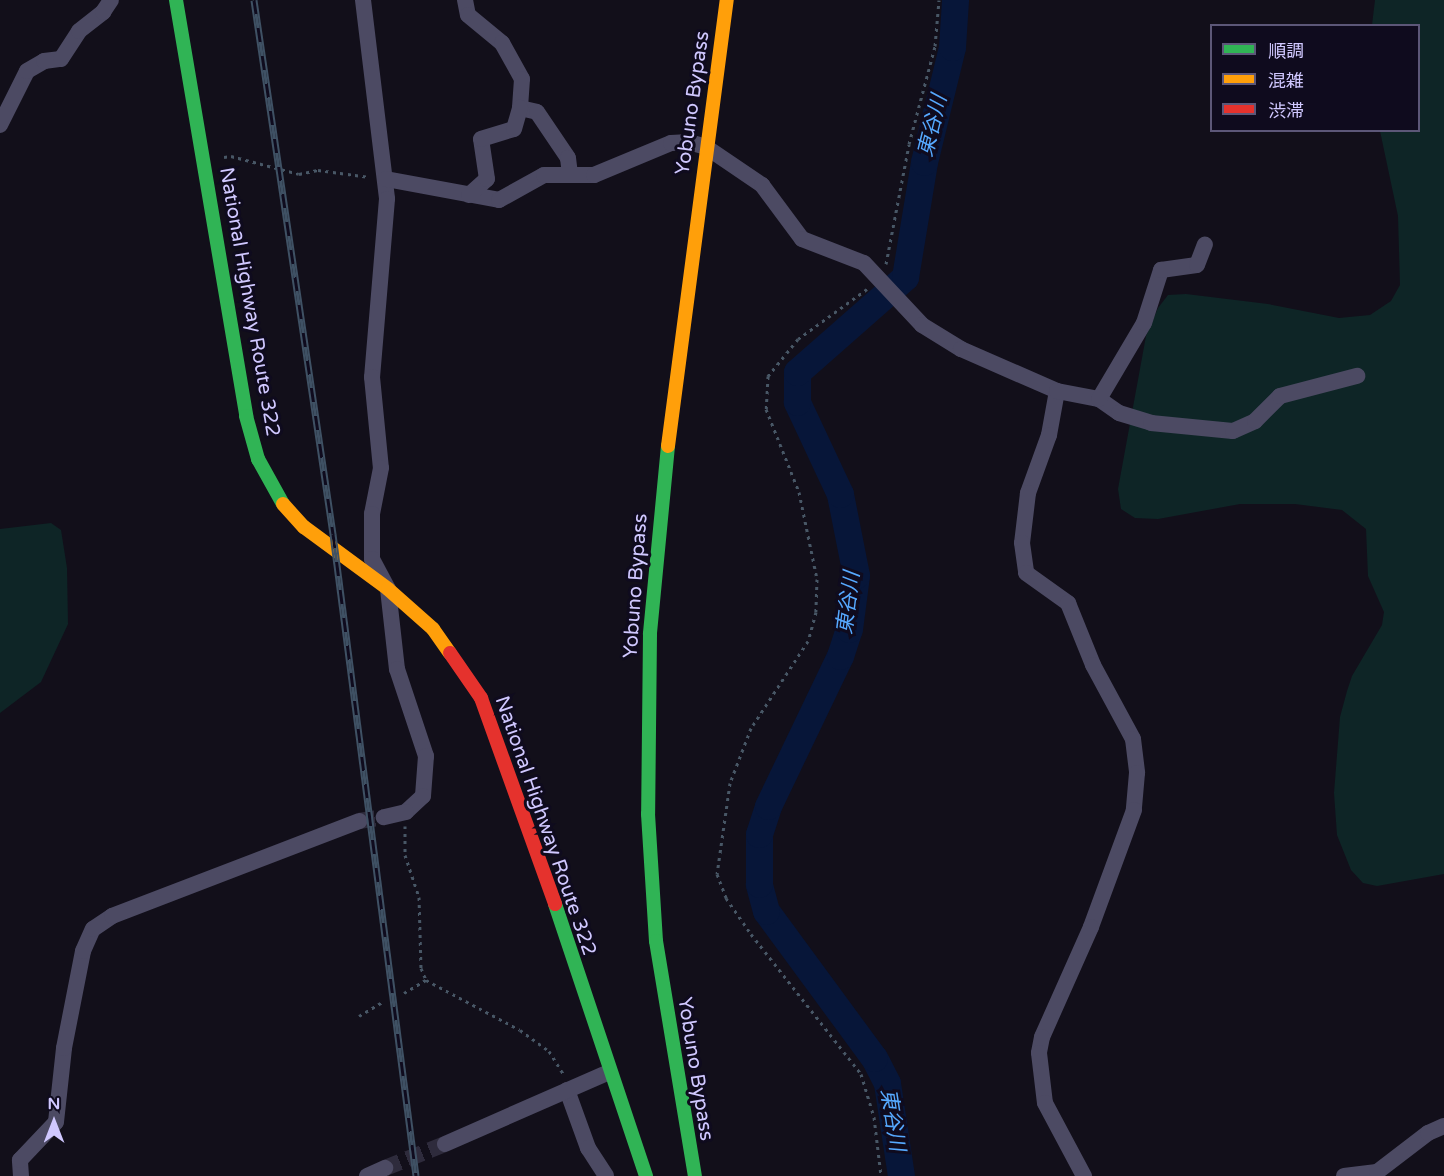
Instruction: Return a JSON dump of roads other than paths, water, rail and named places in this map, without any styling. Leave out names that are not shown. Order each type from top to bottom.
[{"type":"highway","name":"National Highway Route 322","points":[[176,0],[246,416],[258,459],[276,497],[304,527],[388,589],[433,629],[481,698],[547,878],[609,1072],[646,1176]]},
{"type":"highway","name":"Yobuno Bypass","points":[[695,1176],[656,941],[648,731],[650,634],[662,498],[726,0]]},
{"type":"street","points":[[0,125],[27,70],[44,61],[61,59],[79,31],[103,12],[111,0]]},
{"type":"street","points":[[363,0],[386,179],[381,290],[372,377],[381,468],[372,514],[372,559],[388,589],[397,669],[426,756],[423,796],[406,812],[384,818]]},
{"type":"street","points":[[465,0],[468,15],[502,43],[522,79],[514,129],[481,139],[488,179],[469,195]]},
{"type":"street","points":[[519,108],[537,112],[568,158],[570,175]]},
{"type":"street","points":[[386,179],[499,200],[544,176],[594,175],[671,143],[689,142],[706,147],[762,185],[802,239],[864,263],[878,274],[922,326],[961,349],[1057,391],[1099,399],[1119,413],[1150,423],[1233,431],[1255,421],[1280,396],[1357,376]]},
{"type":"street","points":[[1099,399],[1143,323],[1161,270],[1197,265],[1205,244]]},
{"type":"street","points":[[1057,391],[1050,435],[1028,493],[1022,543],[1026,573],[1068,603],[1093,664],[1133,739],[1137,773],[1134,810],[1091,927],[1042,1037],[1039,1053],[1045,1103],[1084,1176]]},
{"type":"street","points":[[21,1176],[20,1160],[56,1122],[64,1048],[83,951],[93,929],[112,916],[359,821]]},
{"type":"street","points":[[445,1144],[609,1072]]},
{"type":"street","points":[[567,1090],[588,1148],[606,1176]]},
{"type":"street","points":[[1344,1176],[1377,1172],[1428,1133],[1444,1126]]},
{"type":"street","points":[[367,1176],[385,1168]]},
{"type":"waterway","name":"東谷川","points":[[901,1176],[887,1083],[874,1058],[766,911],[759,884],[759,834],[768,806],[840,656],[849,629],[856,575],[840,494],[797,402],[797,372],[905,277],[924,162],[952,47],[955,0]]},
{"type":"tunnel","points":[[359,821],[384,817]]},
{"type":"tunnel","points":[[385,1168],[445,1144]]},
{"type":"railway","points":[[254,0],[333,534],[416,1176]]}]
